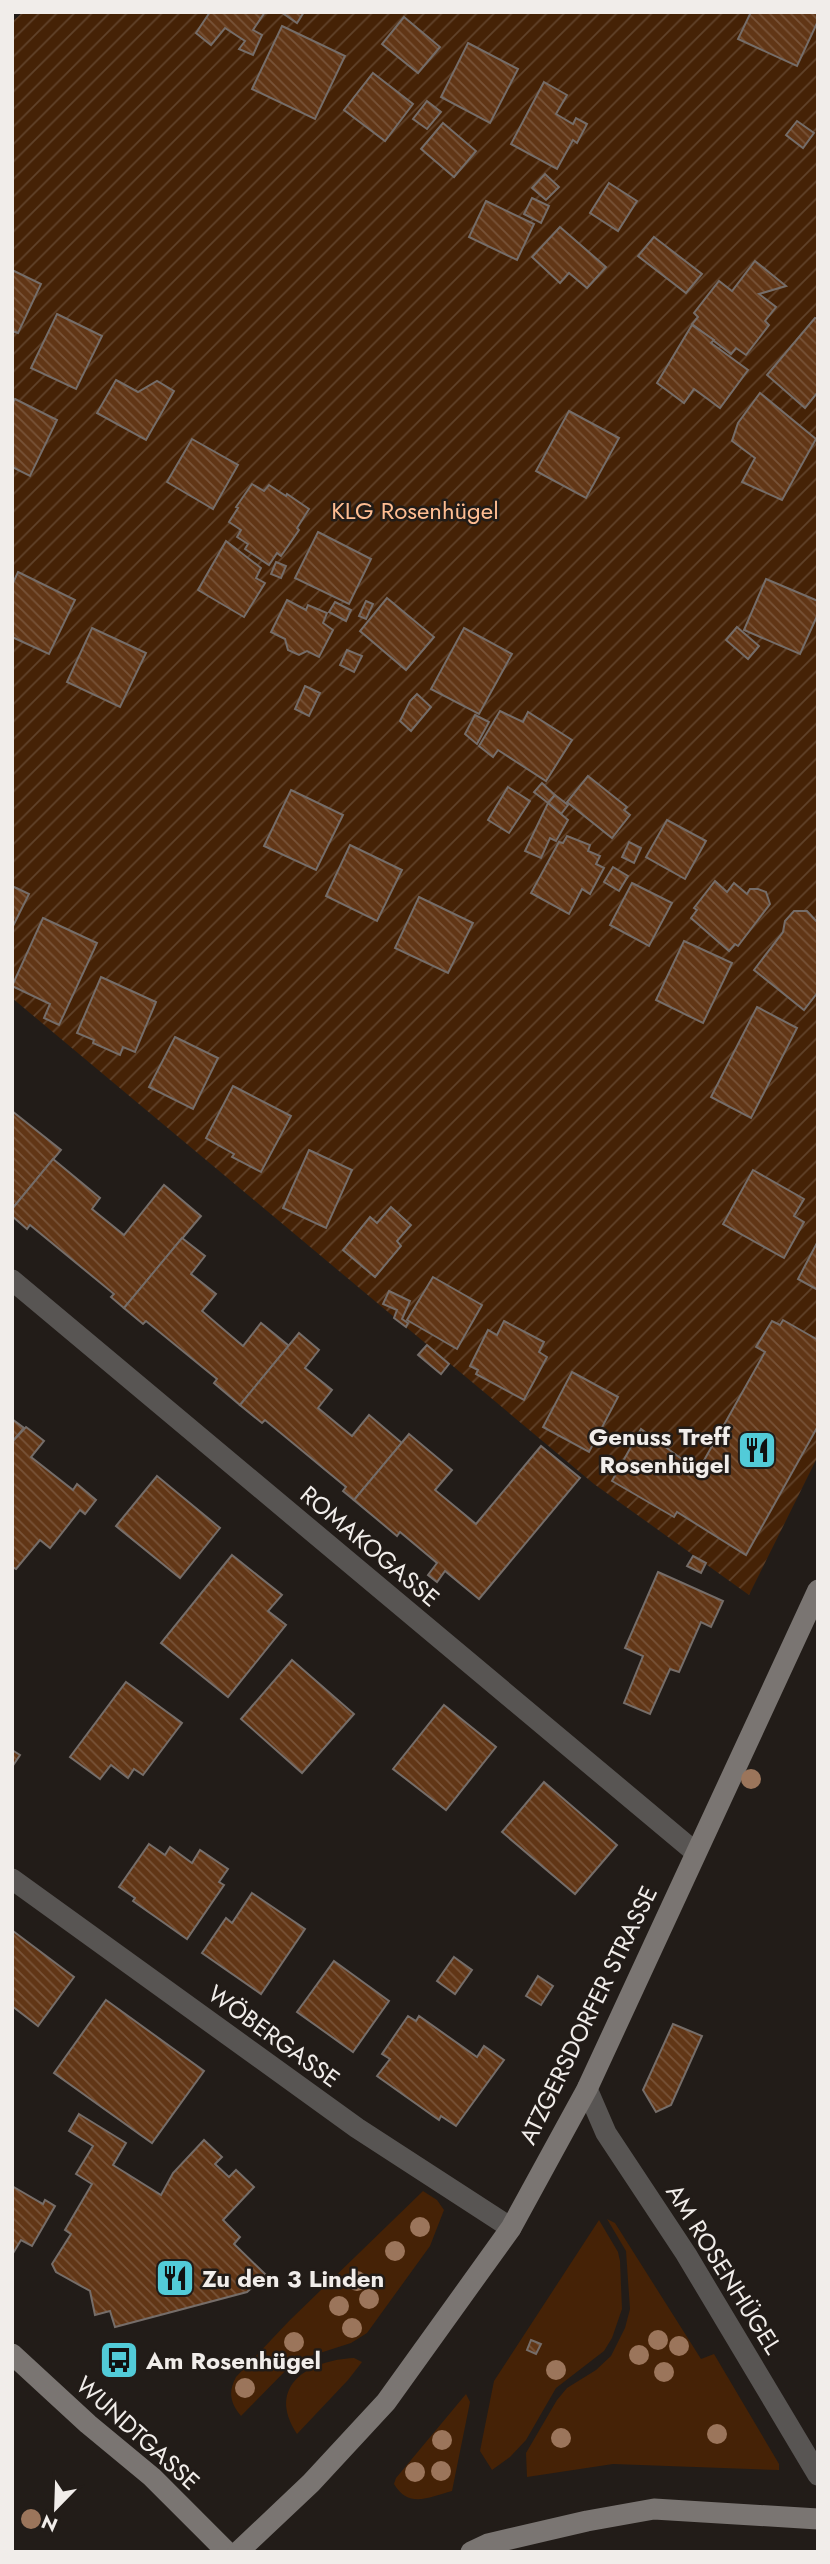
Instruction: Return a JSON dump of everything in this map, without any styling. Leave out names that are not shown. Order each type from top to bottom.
[{"type":"main road","name":"ATZGERSDORFER STRASSE","points":[[238,2552],[311,2483],[386,2402],[511,2228],[587,2089],[818,1590]]},
{"type":"main road","name":"WUNDTGASSE","points":[[12,2354],[88,2424],[152,2477],[227,2552]]},
{"type":"main road","points":[[471,2552],[501,2541],[654,2508],[818,2519]]},
{"type":"street","name":"ROMAKOGASSE","points":[[12,1280],[695,1852]]},
{"type":"street","name":"WÖBERGASSE","points":[[12,1879],[357,2128],[511,2228]]},
{"type":"street","name":"AM ROSENHÜGEL","points":[[587,2089],[606,2133],[706,2287],[818,2475]]},
{"type":"green space","name":"KLG Rosenhügel","points":[[23,12],[818,12],[818,1456],[749,1595],[594,1484],[12,998],[12,22]]},
{"type":"green space","points":[[423,2191],[437,2200],[444,2210],[430,2246],[367,2333],[351,2343],[295,2361],[241,2416],[231,2397],[236,2377],[289,2321]]},
{"type":"green space","points":[[607,2219],[615,2223],[701,2359],[714,2354],[779,2464],[779,2470],[613,2464],[527,2477],[526,2453],[557,2400],[567,2388],[596,2370],[611,2356],[625,2328],[630,2309],[626,2251]]},
{"type":"green space","points":[[599,2220],[618,2252],[620,2261],[622,2309],[612,2338],[604,2351],[556,2388],[526,2440],[510,2457],[492,2470],[480,2451],[494,2381]]},
{"type":"green space","points":[[354,2358],[362,2362],[297,2434],[288,2417],[286,2402],[289,2389],[308,2370],[337,2360]]},
{"type":"green space","points":[[466,2394],[470,2402],[452,2491],[420,2499],[406,2496],[394,2484],[396,2478]]},
{"type":"building","points":[[210,12],[265,12],[253,30],[262,35],[253,55],[239,49],[245,41],[225,28],[211,45],[196,33]]},
{"type":"building","points":[[281,12],[304,12],[297,23]]},
{"type":"building","points":[[751,12],[818,12],[818,21],[797,66],[738,39]]},
{"type":"building","points":[[404,17],[440,47],[418,73],[382,44]]},
{"type":"building","points":[[282,26],[345,56],[315,119],[252,89]]},
{"type":"building","points":[[468,43],[518,69],[490,123],[441,97]]},
{"type":"building","points":[[373,73],[413,104],[385,141],[344,110]]},
{"type":"building","points":[[544,82],[567,95],[556,114],[573,124],[576,118],[587,124],[577,143],[573,140],[557,169],[511,144]]},
{"type":"building","points":[[427,101],[441,112],[427,129],[413,119]]},
{"type":"building","points":[[797,121],[814,133],[803,148],[786,135]]},
{"type":"building","points":[[443,123],[476,151],[454,177],[421,149]]},
{"type":"building","points":[[545,174],[559,187],[546,200],[532,188]]},
{"type":"building","points":[[609,183],[637,201],[618,231],[590,213]]},
{"type":"building","points":[[532,198],[549,206],[541,223],[524,214]]},
{"type":"building","points":[[486,201],[534,224],[517,260],[469,237]]},
{"type":"building","points":[[560,227],[606,267],[587,288],[569,273],[560,283],[532,257]]},
{"type":"building","points":[[654,237],[702,274],[686,293],[638,256]]},
{"type":"building","points":[[755,261],[786,286],[759,294],[776,307],[765,321],[769,325],[746,355],[736,348],[731,354],[692,324],[698,317],[694,313],[719,281],[732,291]]},
{"type":"building","points":[[12,270],[41,284],[18,333],[12,331]]},
{"type":"building","points":[[57,314],[102,336],[76,389],[31,368]]},
{"type":"building","points":[[815,318],[818,319],[818,392],[805,408],[767,375]]},
{"type":"building","points":[[692,325],[714,340],[711,343],[748,370],[720,408],[694,389],[684,403],[657,383]]},
{"type":"building","points":[[116,380],[138,392],[157,381],[174,391],[146,440],[97,413]]},
{"type":"building","points":[[760,393],[816,439],[782,500],[742,482],[755,458],[732,441],[738,423]]},
{"type":"building","points":[[15,399],[57,420],[30,476],[12,467],[12,404]]},
{"type":"building","points":[[569,411],[619,438],[586,498],[536,471]]},
{"type":"building","points":[[192,439],[238,465],[213,509],[167,482]]},
{"type":"building","points":[[252,484],[264,491],[269,485],[309,509],[297,528],[299,530],[281,556],[277,553],[269,565],[245,549],[248,544],[237,537],[241,530],[229,522]]},
{"type":"building","points":[[318,532],[371,559],[349,604],[295,578]]},
{"type":"building","points":[[226,541],[261,568],[256,578],[265,583],[244,617],[198,590]]},
{"type":"building","points":[[276,562],[286,566],[281,578],[271,574]]},
{"type":"building","points":[[18,572],[75,600],[49,654],[12,637],[12,585]]},
{"type":"building","points":[[766,579],[818,601],[818,614],[800,654],[744,630]]},
{"type":"building","points":[[387,598],[434,637],[406,670],[360,631]]},
{"type":"building","points":[[287,600],[306,610],[308,605],[327,613],[323,623],[333,630],[319,657],[307,651],[299,655],[288,650],[285,639],[271,632]]},
{"type":"building","points":[[366,601],[373,604],[366,619],[359,616]]},
{"type":"building","points":[[335,602],[351,610],[346,621],[329,612]]},
{"type":"building","points":[[737,627],[759,646],[748,659],[726,640]]},
{"type":"building","points":[[92,628],[146,653],[120,707],[67,682]]},
{"type":"building","points":[[464,628],[512,654],[479,714],[431,689]]},
{"type":"building","points":[[347,650],[362,656],[354,672],[340,665]]},
{"type":"building","points":[[305,686],[320,693],[309,716],[295,709]]},
{"type":"building","points":[[417,694],[431,707],[411,731],[400,721],[410,701]]},
{"type":"building","points":[[500,711],[523,722],[528,712],[572,740],[546,781],[498,750],[493,757],[479,746]]},
{"type":"building","points":[[475,715],[489,722],[477,744],[465,734]]},
{"type":"building","points":[[588,776],[627,807],[624,810],[630,815],[612,838],[567,802]]},
{"type":"building","points":[[542,783],[555,795],[548,803],[534,792]]},
{"type":"building","points":[[508,787],[530,801],[509,833],[488,820]]},
{"type":"building","points":[[291,790],[343,815],[316,870],[264,846]]},
{"type":"building","points":[[555,795],[568,805],[561,814],[548,803]]},
{"type":"building","points":[[548,803],[568,820],[556,841],[550,838],[541,858],[525,851]]},
{"type":"building","points":[[667,820],[706,841],[685,879],[646,857]]},
{"type":"building","points":[[567,836],[590,845],[588,851],[600,856],[596,864],[604,868],[590,894],[582,889],[569,914],[531,893],[559,842],[563,843]]},
{"type":"building","points":[[629,842],[641,848],[634,863],[622,857]]},
{"type":"building","points":[[350,845],[402,870],[377,921],[326,896]]},
{"type":"building","points":[[613,867],[628,876],[619,891],[604,882]]},
{"type":"building","points":[[715,881],[727,892],[734,883],[747,894],[750,889],[766,892],[770,904],[738,946],[735,944],[729,951],[691,918],[697,910],[694,908]]},
{"type":"building","points":[[632,883],[672,903],[649,946],[610,925]]},
{"type":"building","points":[[12,886],[29,894],[12,928]]},
{"type":"building","points":[[419,897],[473,923],[448,973],[395,948]]},
{"type":"building","points":[[794,911],[807,911],[818,923],[818,992],[804,1010],[754,970],[783,932],[785,921]]},
{"type":"building","points":[[43,918],[97,943],[59,1025],[44,1018],[50,1004],[12,986]]},
{"type":"building","points":[[684,941],[732,963],[703,1023],[656,1000]]},
{"type":"building","points":[[101,977],[156,1002],[135,1052],[123,1047],[120,1055],[77,1033]]},
{"type":"building","points":[[757,1007],[797,1028],[751,1118],[711,1097]]},
{"type":"building","points":[[175,1037],[218,1058],[193,1109],[149,1087]]},
{"type":"building","points":[[233,1086],[291,1116],[261,1172],[232,1157],[234,1154],[206,1138]]},
{"type":"building","points":[[12,1111],[61,1150],[12,1209]]},
{"type":"building","points":[[309,1150],[352,1170],[326,1228],[283,1208]]},
{"type":"building","points":[[53,1159],[100,1198],[92,1209],[124,1235],[164,1185],[201,1216],[124,1308],[111,1297],[114,1294],[30,1225],[27,1229],[12,1216],[12,1209]]},
{"type":"building","points":[[753,1170],[804,1199],[794,1216],[804,1222],[784,1258],[723,1224]]},
{"type":"building","points":[[391,1207],[411,1225],[397,1241],[401,1246],[375,1277],[343,1250],[370,1217],[377,1223]]},
{"type":"building","points":[[182,1238],[205,1256],[191,1274],[216,1294],[202,1311],[243,1346],[261,1323],[289,1346],[240,1405],[214,1383],[217,1379],[146,1321],[143,1324],[124,1308]]},
{"type":"building","points":[[818,1241],[818,1290],[798,1279]]},
{"type":"building","points":[[433,1277],[482,1305],[457,1349],[407,1320]]},
{"type":"building","points":[[389,1291],[410,1301],[402,1319],[408,1323],[406,1327],[394,1318],[397,1310],[383,1304]]},
{"type":"building","name":"Genuss Treff Rosenhügel","points":[[783,1320],[818,1340],[818,1426],[746,1555],[677,1512],[674,1517],[612,1481],[641,1429],[698,1471],[765,1352],[756,1347],[772,1321],[780,1325]]},
{"type":"building","points":[[504,1321],[544,1342],[539,1352],[547,1357],[524,1400],[476,1374],[478,1370],[470,1366],[488,1330],[497,1335]]},
{"type":"building","points":[[299,1333],[319,1350],[305,1368],[332,1390],[318,1408],[352,1436],[369,1415],[402,1443],[354,1500],[343,1491],[346,1487],[265,1420],[262,1423],[240,1405]]},
{"type":"building","points":[[427,1345],[449,1364],[441,1374],[418,1355]]},
{"type":"building","points":[[572,1372],[618,1397],[589,1452],[543,1427]]},
{"type":"building","points":[[12,1419],[24,1428],[12,1442]]},
{"type":"building","points":[[26,1427],[44,1441],[31,1457],[73,1490],[77,1484],[96,1500],[85,1514],[80,1510],[50,1548],[40,1540],[16,1569],[12,1567],[12,1442]]},
{"type":"building","points":[[409,1434],[452,1470],[435,1490],[476,1524],[541,1446],[580,1478],[479,1599],[445,1571],[437,1582],[428,1575],[437,1563],[400,1532],[397,1536],[354,1500]]},
{"type":"building","points":[[157,1476],[220,1528],[180,1578],[116,1526]]},
{"type":"building","points":[[232,1555],[282,1595],[268,1611],[286,1625],[228,1697],[161,1643]]},
{"type":"building","points":[[693,1556],[706,1563],[701,1573],[687,1566]]},
{"type":"building","points":[[658,1572],[723,1601],[711,1627],[701,1622],[679,1672],[670,1669],[650,1714],[624,1703],[643,1656],[625,1648]]},
{"type":"building","points":[[292,1660],[354,1714],[302,1773],[241,1719]]},
{"type":"building","points":[[126,1682],[182,1723],[143,1775],[134,1769],[128,1778],[111,1765],[100,1779],[70,1757]]},
{"type":"building","points":[[444,1705],[496,1747],[446,1810],[393,1769]]},
{"type":"building","points":[[12,1750],[20,1755],[12,1767]]},
{"type":"building","points":[[544,1782],[617,1845],[575,1894],[502,1832]]},
{"type":"building","points":[[149,1844],[165,1855],[170,1847],[192,1863],[200,1850],[228,1869],[219,1882],[224,1885],[187,1939],[133,1901],[135,1898],[119,1887]]},
{"type":"building","points":[[252,1893],[305,1929],[261,1994],[202,1953],[226,1918],[232,1923]]},
{"type":"building","points":[[13,1931],[74,1977],[38,2026],[12,2006]]},
{"type":"building","points":[[454,1957],[472,1970],[455,1994],[437,1981]]},
{"type":"building","points":[[334,1961],[389,2001],[353,2052],[297,2012]]},
{"type":"building","points":[[538,1976],[553,1986],[541,2005],[526,1996]]},
{"type":"building","points":[[106,2000],[204,2071],[152,2143],[54,2073]]},
{"type":"building","points":[[408,2016],[416,2021],[419,2016],[477,2057],[484,2046],[504,2060],[456,2126],[441,2116],[439,2120],[377,2076],[390,2059],[382,2054]]},
{"type":"building","points":[[673,2024],[702,2036],[671,2105],[656,2112],[643,2090]]},
{"type":"building","points":[[79,2114],[126,2143],[113,2165],[161,2195],[173,2173],[204,2140],[222,2157],[215,2164],[229,2177],[236,2170],[254,2187],[223,2220],[240,2237],[234,2244],[266,2275],[247,2292],[115,2327],[110,2311],[95,2315],[90,2291],[56,2272],[52,2264],[71,2234],[65,2230],[92,2184],[76,2174],[93,2146],[69,2131]]},
{"type":"building","points":[[12,2186],[43,2204],[45,2200],[55,2206],[32,2246],[21,2240],[12,2255]]},
{"type":"building","points":[[531,2340],[541,2344],[536,2354],[527,2350]]},
{"type":"place","name":"Genuss Treff Rosenhügel","points":[[757,1450]]},
{"type":"place","name":"Zu den 3 Linden","points":[[175,2278]]},
{"type":"place","name":"Am Rosenhügel","points":[[119,2360]]}]
